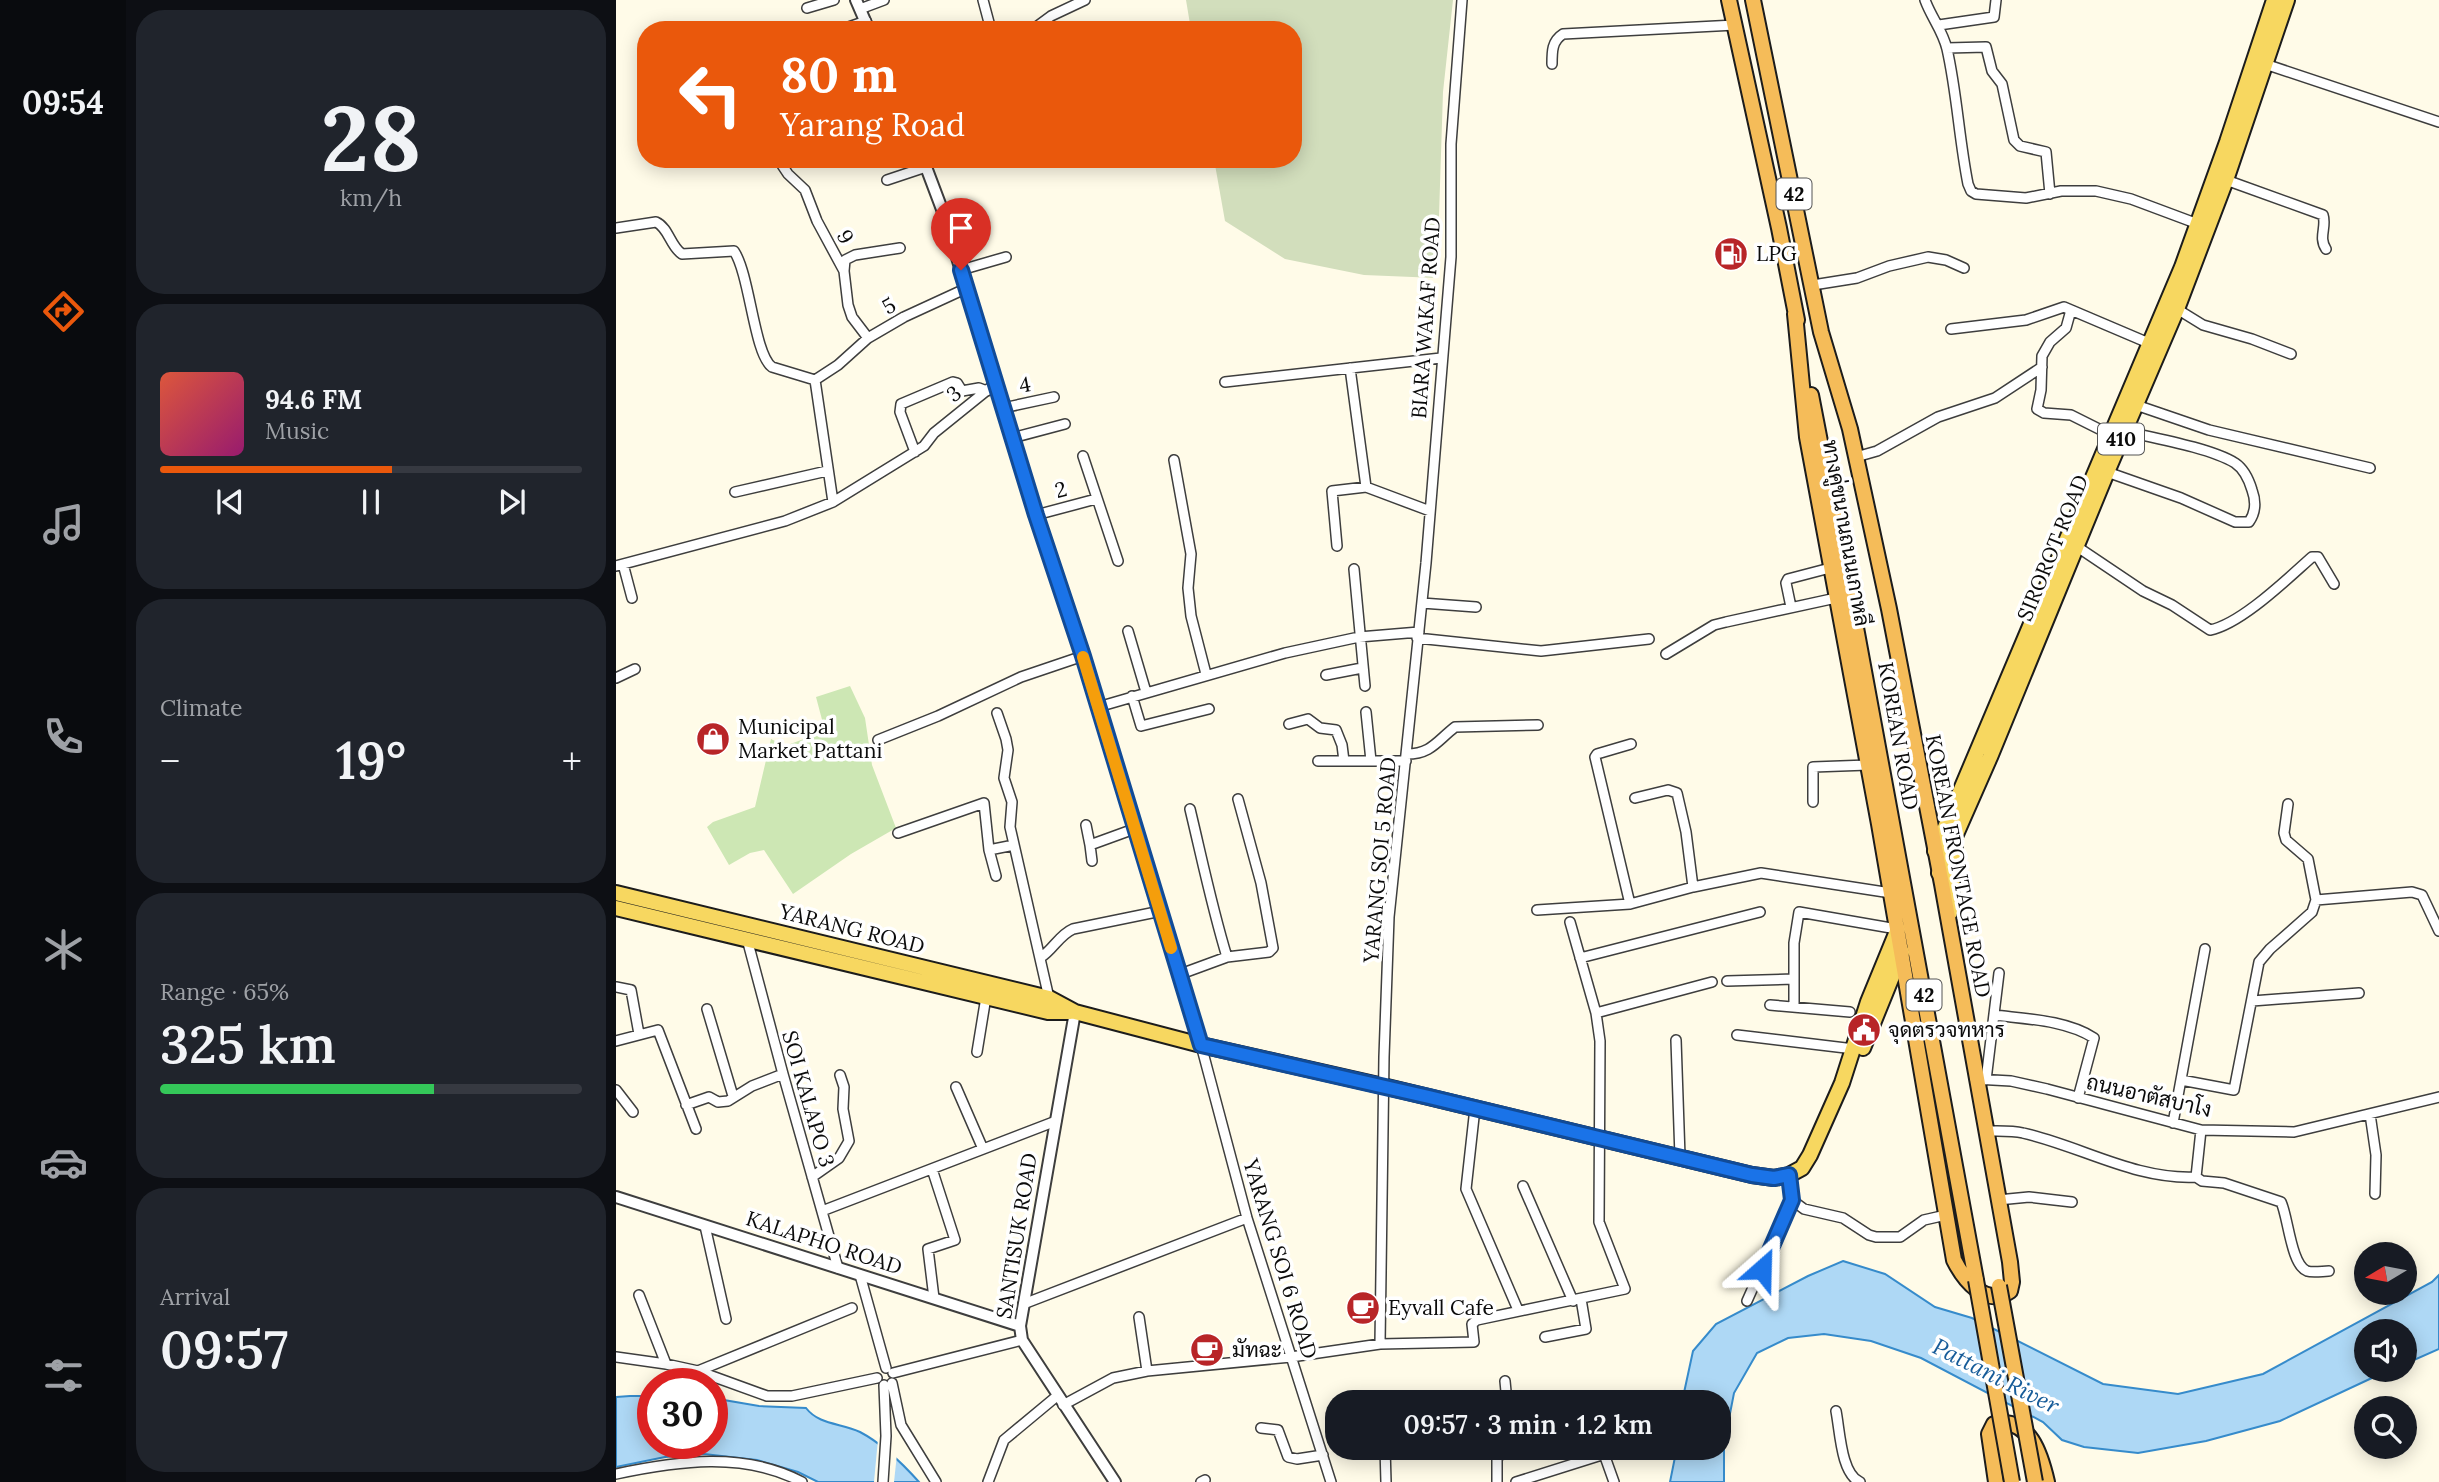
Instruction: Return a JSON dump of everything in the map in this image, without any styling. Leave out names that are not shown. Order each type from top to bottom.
[{"type":"highway","name":"KOREAN ROAD","points":[[1729,0],[1779,228],[1871,710],[2012,1482]]},
{"type":"highway","name":"42","points":[[1753,0],[1813,285]]},
{"type":"highway","points":[[1742,60],[1764,56]]},
{"type":"highway","name":"42","points":[[1779,228],[1795,201]]},
{"type":"highway","name":"KOREAN FRONTAGE ROAD","points":[[1813,285],[1821,332],[1850,429],[1889,609],[1981,1079],[1985,1131],[2012,1282],[2010,1291],[2002,1296],[1990,1296],[1973,1288],[1960,1273],[1954,1260],[1911,1005]]},
{"type":"highway","name":"ทางคู่ขนานถนนเกาหลี","points":[[1795,314],[1807,437],[1891,893],[1894,928],[1902,952],[1911,1005]]},
{"type":"highway","points":[[1911,1005],[1927,1059],[1976,1280]]},
{"type":"highway","points":[[1999,1286],[2035,1482]]},
{"type":"highway","points":[[1996,1482],[1989,1434],[1994,1424],[2002,1422],[2014,1425],[2036,1444],[2047,1482]]},
{"type":"main road","name":"SIROROT ROAD","points":[[1940,873],[2106,472],[2151,344],[2198,224],[2274,0]]},
{"type":"main road","name":"SIROROT ROAD","points":[[1935,851],[2118,433],[2136,405],[2177,309],[2226,180],[2287,0]]},
{"type":"main road","points":[[1924,796],[1933,810],[1938,812],[1956,802]]},
{"type":"main road","points":[[1949,926],[1958,831]]},
{"type":"main road","name":"YARANG ROAD","points":[[616,893],[874,963],[986,998],[1048,1012],[1075,1012]]},
{"type":"main road","name":"YARANG ROAD","points":[[616,908],[747,939],[1049,998],[1075,1012],[1201,1045],[1752,1175],[1774,1178],[1789,1175]]},
{"type":"main road","points":[[1789,1175],[1801,1168],[1810,1155],[1830,1111],[1854,1049],[1894,928]]},
{"type":"main road","points":[[1830,1111],[1849,1082],[1902,952]]},
{"type":"main road","points":[[1883,999],[1894,995],[1903,997],[1911,1005]]},
{"type":"street","points":[[807,8],[834,0]]},
{"type":"street","points":[[858,5],[884,0]]},
{"type":"street","points":[[983,0],[989,21]]},
{"type":"street","points":[[1044,21],[1085,0]]},
{"type":"street","name":"BIARA WAKAF ROAD","points":[[1418,635],[1451,257],[1451,144],[1462,0]]},
{"type":"street","points":[[1925,0],[1939,25],[1947,48],[1971,191],[1976,194],[2026,198],[2071,190],[2114,194],[2198,224]]},
{"type":"street","points":[[1939,25],[1994,17],[1996,0]]},
{"type":"street","points":[[1552,64],[1552,48],[1556,38],[1563,34],[1735,26]]},
{"type":"street","points":[[1947,48],[1986,47],[1993,71],[2002,84],[2014,140],[2020,146],[2046,152],[2050,194]]},
{"type":"street","points":[[2265,64],[2439,122]]},
{"type":"street","name":"9","points":[[784,168],[805,191],[844,271],[852,317],[868,338]]},
{"type":"street","points":[[887,180],[914,168]]},
{"type":"street","points":[[927,168],[1083,656],[1201,1045]]},
{"type":"street","points":[[2226,180],[2323,215],[2321,237],[2326,249]]},
{"type":"street","points":[[616,228],[656,222],[662,225],[674,248],[682,254],[734,251],[755,319],[761,353],[767,363],[772,367],[815,380],[833,502]]},
{"type":"street","points":[[844,271],[845,260],[855,255],[900,248]]},
{"type":"street","points":[[961,270],[1006,257]]},
{"type":"street","points":[[1813,285],[1857,278],[1888,266],[1928,257],[1964,268]]},
{"type":"street","name":"5","points":[[815,380],[838,365],[868,338],[904,317],[967,288]]},
{"type":"street","points":[[1951,328],[2026,320],[2059,307],[2151,344]]},
{"type":"street","points":[[2177,309],[2203,325],[2252,338],[2291,354]]},
{"type":"street","points":[[2071,310],[2066,328],[2045,349],[2037,405],[2039,411],[2071,415],[2118,433],[2193,448],[2234,462],[2247,477],[2255,501],[2254,515],[2249,522],[2235,522],[2181,498],[2106,472]]},
{"type":"street","points":[[1225,382],[1441,358]]},
{"type":"street","points":[[1856,457],[1877,451],[1938,417],[1995,398],[2042,367]]},
{"type":"street","points":[[1350,368],[1366,487]]},
{"type":"street","points":[[915,452],[900,412],[901,404],[953,382],[957,383],[962,391],[979,388],[987,391]]},
{"type":"street","name":"3","points":[[620,565],[785,521],[833,502],[924,446],[934,433],[996,383]]},
{"type":"street","name":"4","points":[[1003,408],[1054,397]]},
{"type":"street","points":[[2136,405],[2209,430],[2370,468]]},
{"type":"street","points":[[1012,438],[1065,424]]},
{"type":"street","points":[[1083,456],[1118,561]]},
{"type":"street","points":[[1174,460],[1191,554],[1188,588],[1191,616],[1206,674]]},
{"type":"street","points":[[735,492],[827,471]]},
{"type":"street","points":[[1337,546],[1332,491],[1366,487],[1430,511]]},
{"type":"street","name":"2","points":[[1036,515],[1096,499]]},
{"type":"street","points":[[2076,546],[2143,591],[2172,605],[2210,630],[2254,606],[2312,557],[2318,557],[2334,584]]},
{"type":"street","points":[[620,565],[632,598]]},
{"type":"street","points":[[1791,607],[1786,583],[1788,579],[1830,568]]},
{"type":"street","points":[[1354,569],[1365,686]]},
{"type":"street","points":[[1666,654],[1714,625],[1836,598]]},
{"type":"street","points":[[1422,603],[1476,607]]},
{"type":"street","points":[[1128,631],[1146,692]]},
{"type":"street","points":[[1097,706],[1285,653],[1359,638],[1418,635],[1541,651],[1650,639]]},
{"type":"street","name":"YARANG SOI 5 ROAD","points":[[1380,1344],[1383,1086],[1389,918],[1418,635]]},
{"type":"street","points":[[878,740],[938,716],[1021,677],[1083,656]]},
{"type":"street","points":[[1326,675],[1362,667]]},
{"type":"street","points":[[616,678],[635,669]]},
{"type":"street","points":[[1132,696],[1141,726],[1209,709]]},
{"type":"street","points":[[1366,712],[1371,761]]},
{"type":"street","points":[[996,713],[1006,739],[1004,778],[1012,802],[1010,827],[1049,998]]},
{"type":"street","points":[[1289,724],[1308,719],[1320,729],[1336,730],[1344,761]]},
{"type":"street","points":[[1318,761],[1371,761],[1420,754],[1455,727],[1538,725]]},
{"type":"street","points":[[1630,904],[1595,757],[1597,754],[1631,744]]},
{"type":"street","points":[[1813,802],[1813,767],[1868,765]]},
{"type":"street","points":[[1635,798],[1668,790],[1677,793],[1686,832],[1693,887]]},
{"type":"street","points":[[1178,975],[1227,957],[1269,952],[1273,948],[1261,883],[1238,799]]},
{"type":"street","points":[[898,833],[984,803],[989,850],[996,876]]},
{"type":"street","points":[[2181,1080],[2234,1090],[2261,958],[2312,912],[2316,900],[2308,859],[2286,840],[2288,804]]},
{"type":"street","points":[[1189,809],[1213,912],[1227,957]]},
{"type":"street","points":[[1086,825],[1092,861]]},
{"type":"street","points":[[1090,845],[1135,829]]},
{"type":"street","points":[[989,850],[1014,845]]},
{"type":"street","points":[[1537,910],[1630,904],[1761,873],[1891,893]]},
{"type":"street","points":[[2316,900],[2412,892],[2422,895],[2439,932]]},
{"type":"street","points":[[1040,958],[1073,929],[1161,911]]},
{"type":"street","points":[[1580,958],[1760,912]]},
{"type":"street","points":[[1794,1007],[1794,943],[1799,912],[1894,928]]},
{"type":"street","points":[[988,1482],[1004,1440],[1060,1400],[1113,1378],[1147,1371],[1291,1357],[1380,1344],[1474,1342],[1474,1321],[1625,1289],[1599,1222],[1601,1041],[1596,1013],[1570,922]]},
{"type":"street","name":"SOI KALAPO 3","points":[[747,939],[838,1268]]},
{"type":"street","points":[[2173,1123],[2205,949]]},
{"type":"street","points":[[1981,1079],[1994,1015],[1999,972]]},
{"type":"street","points":[[1727,981],[1794,979]]},
{"type":"street","points":[[1596,1013],[1712,982]]},
{"type":"street","points":[[616,987],[631,990],[639,1034]]},
{"type":"street","points":[[2252,1001],[2360,993]]},
{"type":"street","points":[[977,1052],[986,998]]},
{"type":"street","points":[[1770,1006],[1850,1012]]},
{"type":"street","points":[[706,1009],[733,1096]]},
{"type":"street","name":"SANTISUK ROAD","points":[[1075,1012],[1020,1326],[1022,1340],[1115,1482]]},
{"type":"street","points":[[1994,1015],[2052,1023],[2094,1038],[2078,1098]]},
{"type":"street","points":[[616,1041],[658,1030],[696,1129]]},
{"type":"street","points":[[1737,1035],[1854,1049]]},
{"type":"street","points":[[1676,1040],[1680,1157]]},
{"type":"street","name":"YARANG SOI 6 ROAD","points":[[1201,1045],[1247,1218],[1332,1482]]},
{"type":"street","points":[[686,1105],[709,1097],[722,1103],[783,1074]]},
{"type":"street","points":[[812,1177],[839,1158],[849,1141],[843,1109],[844,1087],[840,1074]]},
{"type":"street","name":"ถนนอาตัสบาโง","points":[[1981,1079],[2011,1081],[2201,1130],[2294,1132],[2439,1097]]},
{"type":"street","points":[[956,1087],[983,1149]]},
{"type":"street","points":[[616,1090],[633,1112]]},
{"type":"street","points":[[1475,1108],[1466,1189],[1518,1310]]},
{"type":"street","points":[[2370,1114],[2376,1155],[2375,1194]]},
{"type":"street","points":[[822,1211],[1056,1121]]},
{"type":"street","points":[[2196,1177],[2201,1130]]},
{"type":"street","points":[[1985,1131],[2020,1132],[2112,1163],[2166,1177],[2196,1177],[2202,1181],[2224,1183],[2281,1202],[2302,1269],[2308,1272],[2329,1270]]},
{"type":"street","points":[[932,1169],[955,1240],[928,1249],[934,1298]]},
{"type":"street","points":[[1747,1301],[1792,1200],[1789,1175]]},
{"type":"street","points":[[1523,1186],[1577,1300],[1586,1329],[1545,1337]]},
{"type":"street","name":"KALAPHO ROAD","points":[[616,1197],[1020,1326]]},
{"type":"street","points":[[1998,1200],[2029,1197],[2072,1202]]},
{"type":"street","points":[[1792,1200],[1804,1209],[1843,1218],[1869,1235],[1877,1237],[1900,1237],[1924,1220],[1946,1215]]},
{"type":"street","points":[[1026,1303],[1247,1218]]},
{"type":"street","points":[[705,1226],[726,1319]]},
{"type":"street","points":[[860,1275],[901,1425],[936,1482]]},
{"type":"street","points":[[639,1295],[667,1364]]},
{"type":"street","points":[[705,1368],[852,1308]]},
{"type":"street","points":[[1139,1317],[1147,1371]]},
{"type":"street","points":[[728,1382],[767,1396],[792,1396],[886,1377],[1022,1340]]},
{"type":"street","points":[[616,1357],[685,1368]]},
{"type":"street","points":[[883,1482],[886,1377]]},
{"type":"street","points":[[1505,1381],[1506,1390]]},
{"type":"street","points":[[1836,1411],[1846,1467],[1854,1479],[1860,1482]]},
{"type":"street","points":[[886,1425],[901,1425]]},
{"type":"street","points":[[1261,1428],[1278,1430],[1286,1454],[1291,1459],[1322,1455]]},
{"type":"street","points":[[616,1474],[677,1462],[713,1460],[756,1467],[802,1482]]},
{"type":"street","points":[[1385,1460],[1386,1482]]},
{"type":"street","points":[[1497,1460],[1497,1482]]},
{"type":"street","points":[[1516,1482],[1585,1460]]},
{"type":"street","points":[[1606,1460],[1614,1482]]},
{"type":"green space","points":[[1186,0],[1453,0],[1443,92],[1437,278],[1364,275],[1285,259],[1225,221],[1216,168],[1302,168],[1302,21],[1190,21]]},
{"type":"green space","points":[[850,686],[865,718],[872,765],[896,828],[851,854],[793,894],[764,850],[750,853],[729,865],[707,827],[713,822],[755,807],[771,739],[785,746],[825,731],[816,697]]},
{"type":"water","name":"Pattani River","points":[[1843,1261],[1885,1274],[1935,1307],[1972,1318],[2103,1384],[2178,1394],[2263,1374],[2354,1324],[2354,1382],[2363,1382],[2280,1421],[2206,1441],[2138,1453],[2084,1447],[2062,1440],[2043,1422],[1921,1358],[1871,1341],[1824,1334],[1788,1338],[1757,1353],[1734,1393],[1731,1408],[1731,1390],[1685,1390],[1693,1351],[1716,1324],[1808,1276]]},
{"type":"water","points":[[2439,1275],[2439,1349],[2417,1359],[2417,1319],[2364,1319],[2388,1306],[2417,1306],[2417,1290]]},
{"type":"water","points":[[637,1396],[637,1459],[655,1459],[616,1467],[616,1397]]},
{"type":"water","points":[[728,1401],[759,1406],[806,1408],[817,1418],[853,1429],[877,1442],[919,1482],[818,1482],[798,1472],[757,1460],[728,1457]]},
{"type":"water","points":[[1674,1460],[1724,1460],[1724,1482],[1670,1482]]},
{"type":"pier","points":[[878,1439],[897,1454],[894,1482],[874,1482]]},
{"type":"slow traffic","points":[[1083,657],[1171,948]]},
{"type":"place","name":"LPG","points":[[1731,254]]},
{"type":"place","name":"Municipal Market Pattani","points":[[713,739]]},
{"type":"place","name":"จุดตรวจทหาร","points":[[1864,1030]]},
{"type":"place","name":"Eyvall Cafe","points":[[1363,1308]]},
{"type":"place","name":"มัทฉะ","points":[[1207,1350]]},
{"type":"route","points":[[961,270],[1036,515],[1083,656],[1201,1045],[1752,1175],[1774,1178],[1789,1175],[1792,1200],[1762,1269]]}]
